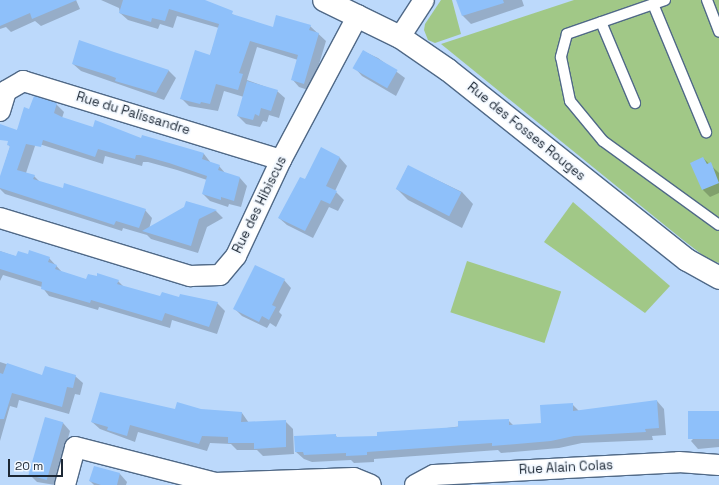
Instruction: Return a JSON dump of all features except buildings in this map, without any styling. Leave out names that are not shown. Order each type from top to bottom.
[{"type":"street","name":"Rue des Fosses Rouges","points":[[324,0],[358,15],[400,37],[454,75],[687,260],[719,278]]},
{"type":"street","points":[[400,37],[424,0]]},
{"type":"street","name":"Rue des Hibiscus","points":[[0,218],[190,276],[211,277],[220,274],[236,256],[281,160],[358,15]]},
{"type":"street","name":"Rue du Palissandre","points":[[0,111],[6,91],[23,81],[281,160]]},
{"type":"street","points":[[66,485],[76,447],[215,483],[354,478],[371,485]]},
{"type":"street","name":"Rue Alain Colas","points":[[415,485],[434,475],[566,477],[679,462],[719,465]]},
{"type":"lane","points":[[665,0],[567,34],[561,57],[570,101],[603,141],[719,225]]},
{"type":"lane","points":[[707,0],[719,32]]},
{"type":"lane","points":[[652,4],[706,132]]},
{"type":"lane","points":[[601,22],[635,103]]},
{"type":"green space","points":[[441,0],[452,0],[461,34],[435,43],[428,40],[424,30],[425,24]]},
{"type":"green space","points":[[574,0],[719,0],[719,263],[709,260],[683,240],[441,44]]},
{"type":"green space","points":[[573,202],[670,286],[645,313],[544,242]]},
{"type":"green space","points":[[467,261],[561,292],[544,343],[450,312]]}]
